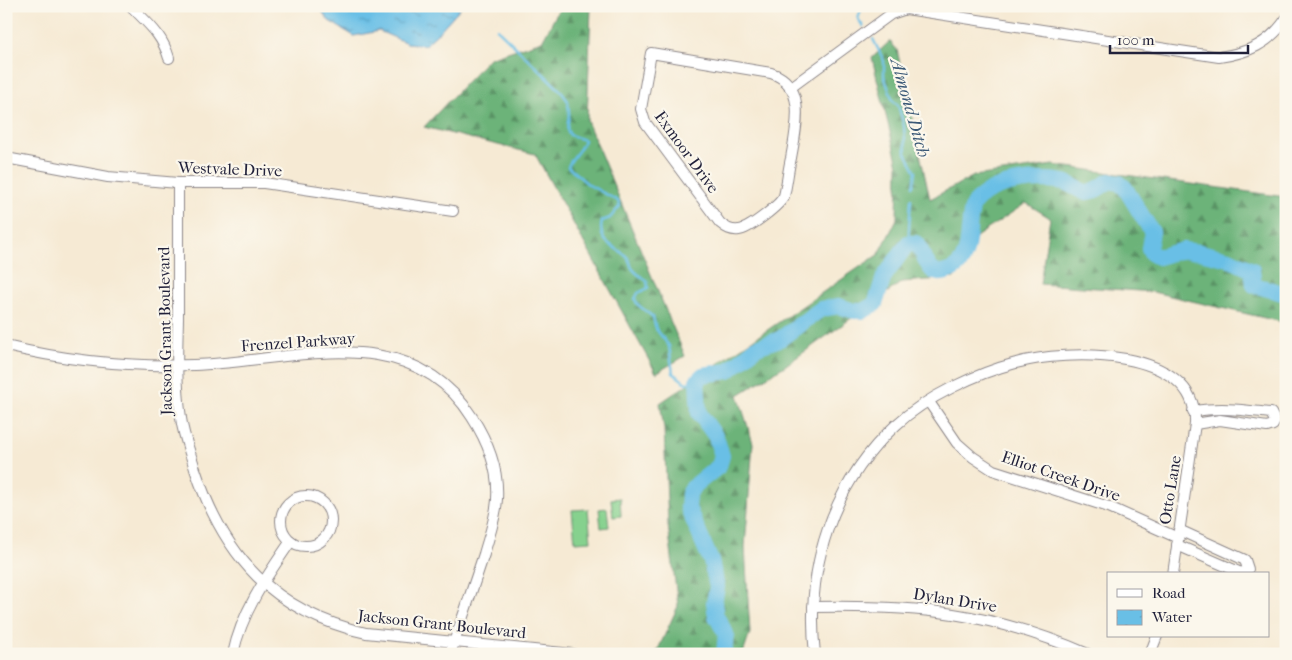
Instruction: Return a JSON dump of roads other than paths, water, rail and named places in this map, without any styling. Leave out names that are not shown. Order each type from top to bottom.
[{"type":"street","points":[[131,6],[157,32],[164,43],[169,58]]},
{"type":"street","points":[[790,88],[891,14],[906,9],[1219,57],[1253,49],[1272,36],[1286,19]]},
{"type":"street","name":"Exmoor Drive","points":[[651,53],[771,73],[782,78],[790,88],[796,101],[798,113],[784,198],[780,204],[745,228],[736,230],[727,228],[718,220],[643,119],[641,109],[651,53]]},
{"type":"street","name":"Westvale Drive","points":[[6,158],[78,172],[178,183],[264,183],[453,211]]},
{"type":"street","name":"Jackson Grant Boulevard","points":[[178,183],[177,365],[181,418],[209,509],[231,546],[262,582],[290,603],[325,621],[366,632],[573,654]]},
{"type":"street","name":"Frenzel Parkway","points":[[6,346],[76,359],[177,365],[368,352],[416,367],[434,376],[455,394],[476,423],[488,447],[497,484],[494,519],[450,654]]},
{"type":"street","name":"Otto Lane","points":[[815,654],[812,607],[815,579],[821,548],[845,488],[877,444],[897,423],[965,380],[1017,362],[1060,356],[1093,356],[1138,362],[1157,367],[1178,381],[1185,390],[1193,411],[1195,424],[1174,572]]},
{"type":"street","name":"Elliot Creek Drive","points":[[929,402],[957,443],[973,457],[993,470],[1109,507],[1178,537],[1245,560],[1248,569],[1246,572]]},
{"type":"street","points":[[1193,411],[1220,407],[1244,409],[1271,413],[1275,421],[1273,425],[1267,427],[1220,420],[1195,424]]},
{"type":"street","points":[[313,496],[321,500],[331,514],[330,529],[327,536],[314,545],[306,546],[291,541],[282,527],[284,510],[296,498],[313,496]]},
{"type":"street","name":"Elliot Creek Drive","points":[[1178,537],[1240,572]]},
{"type":"street","points":[[233,654],[241,624],[262,582],[291,541]]},
{"type":"street","name":"Dylan Drive","points":[[812,607],[895,606],[956,613],[1028,630],[1088,654]]},
{"type":"street","points":[[1150,654],[1156,638]]},
{"type":"water","points":[[318,6],[462,6],[425,45],[407,43],[379,31],[354,36],[329,21]]},
{"type":"waterway","name":"Almond Ditch","points":[[862,6],[858,19],[863,26]]},
{"type":"waterway","points":[[497,29],[560,90],[568,101],[567,130],[570,135],[584,140],[568,167],[589,185],[618,201],[620,206],[610,218],[602,221],[602,235],[608,243],[629,259],[633,270],[647,281],[648,288],[638,293],[635,299],[637,304],[653,317],[656,329],[669,346],[673,373],[686,383],[697,381]]},
{"type":"waterway","name":"Almond Ditch","points":[[873,39],[884,61],[884,76],[893,101],[898,105],[904,126],[906,153],[916,172],[913,186]]},
{"type":"waterway","points":[[724,654],[726,634],[716,616],[714,603],[717,587],[711,561],[688,508],[689,494],[693,487],[719,466],[722,456],[716,437],[699,413],[697,381],[703,375],[728,371],[757,347],[780,339],[821,309],[839,306],[854,311],[863,311],[875,304],[884,277],[908,243],[916,243],[932,270],[944,273],[962,261],[968,243],[973,205],[991,191],[1015,183],[1041,180],[1064,182],[1088,192],[1098,189],[1109,181],[1119,183],[1125,188],[1152,232],[1149,248],[1151,253],[1158,257],[1183,250],[1229,259],[1252,270],[1254,285],[1286,294]]},
{"type":"waterway","name":"Almond Ditch","points":[[908,243],[911,199]]}]
